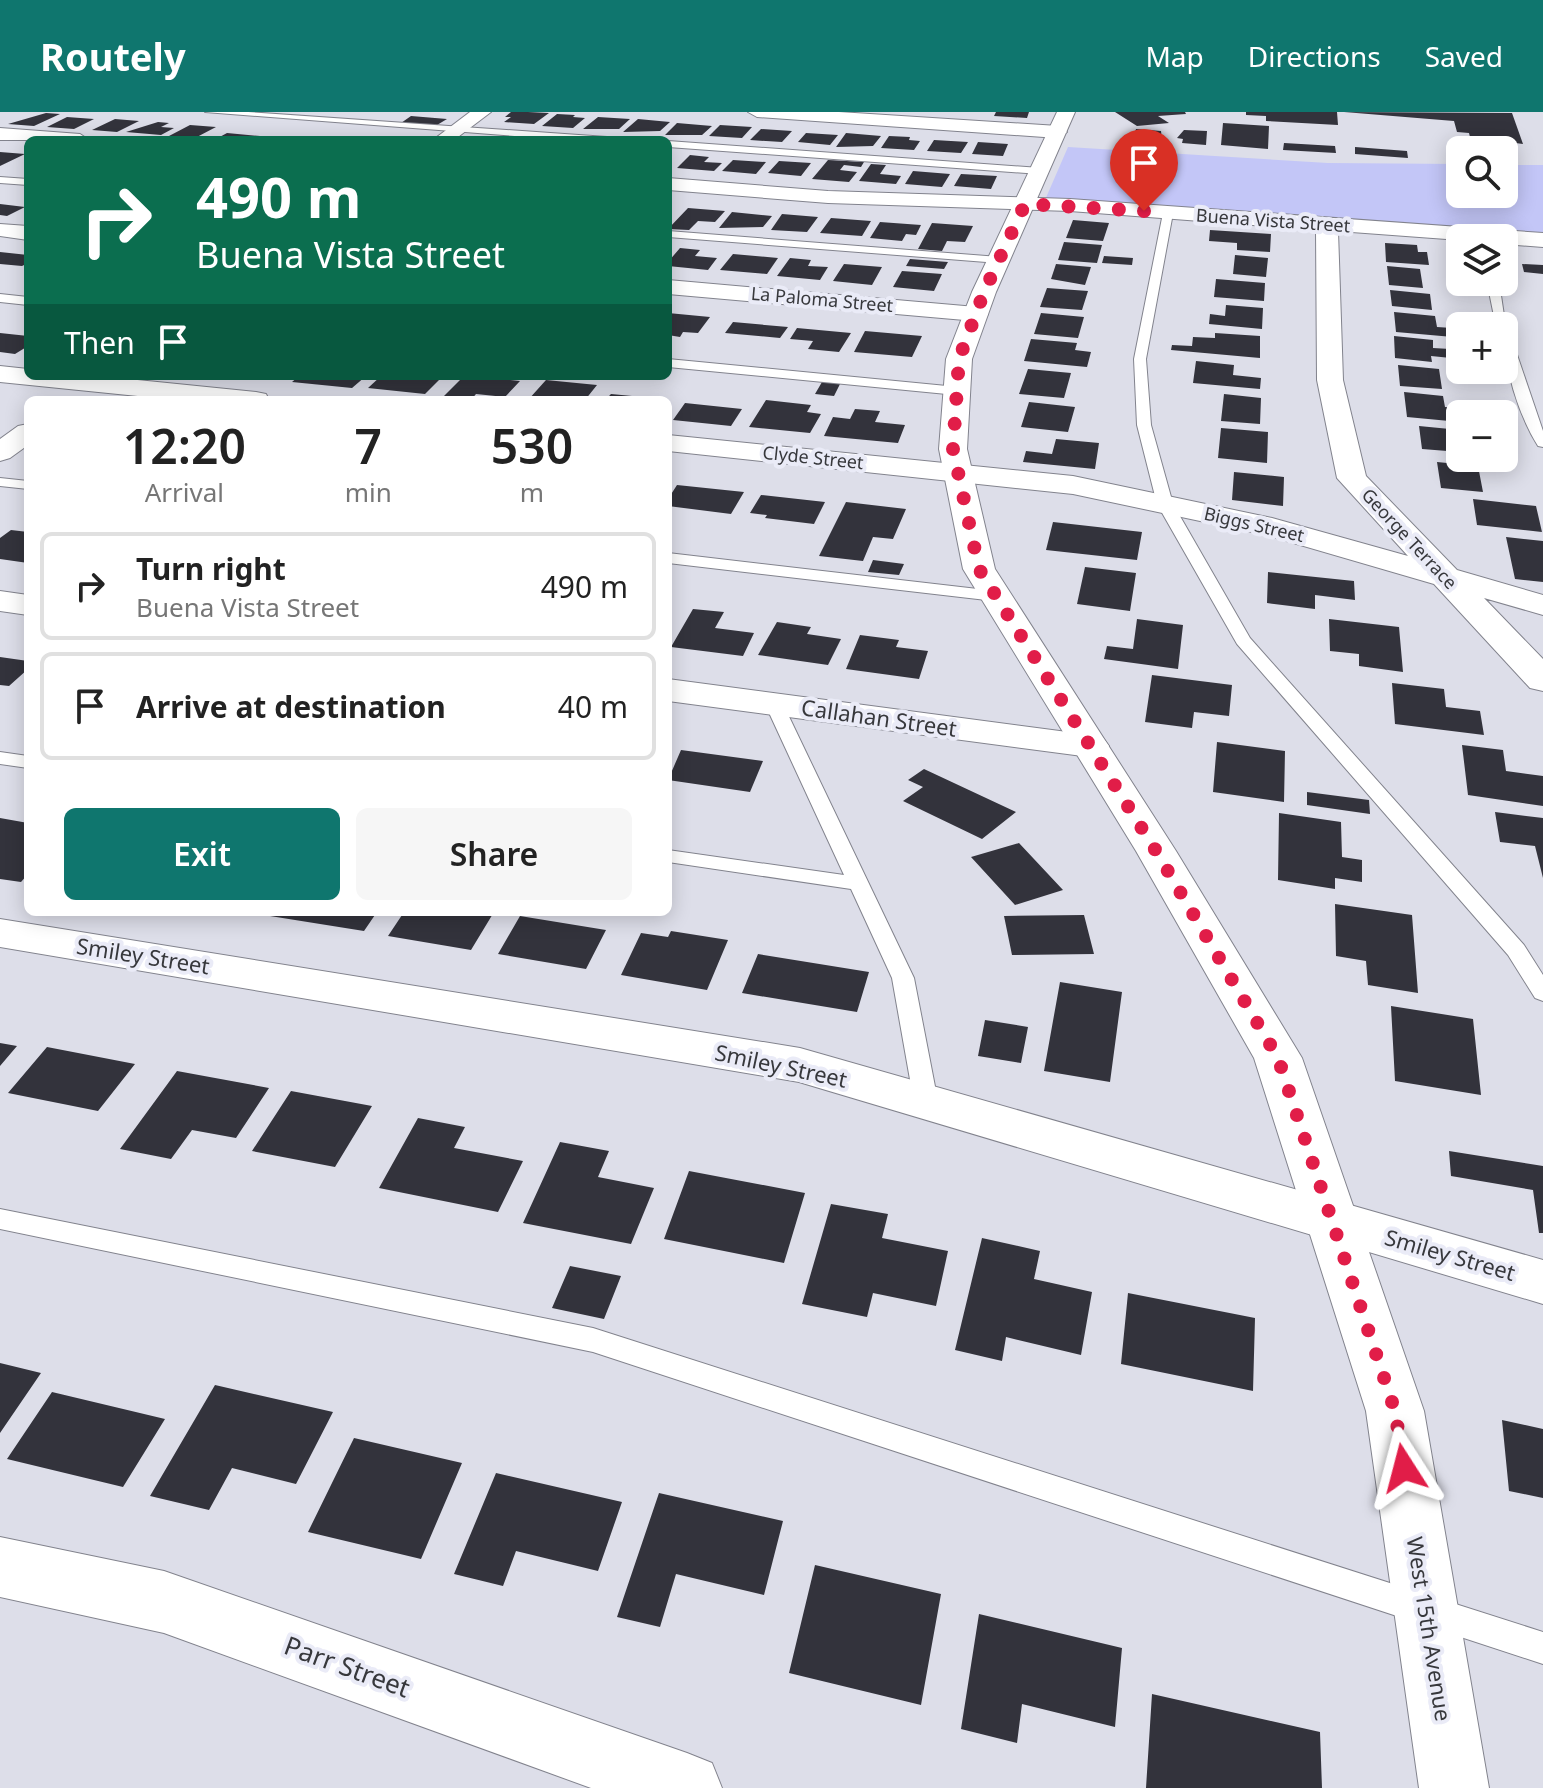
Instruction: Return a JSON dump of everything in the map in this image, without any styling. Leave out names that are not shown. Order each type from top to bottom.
[{"type":"street","points":[[450,135],[482,112]]},
{"type":"street","points":[[757,112],[1062,122]]},
{"type":"street","name":"West 15th Avenue","points":[[1062,122],[999,260],[959,359],[953,449],[979,569],[1156,851],[1278,1058],[1395,1411],[1454,1788]]},
{"type":"street","points":[[0,134],[27,136]]},
{"type":"street","name":"Buena Vista Street","points":[[672,184],[828,197],[1033,188],[1168,213],[1446,234]]},
{"type":"street","name":"George Terrace","points":[[1327,225],[1330,380],[1352,478],[1543,680]]},
{"type":"street","points":[[0,230],[24,233]]},
{"type":"street","name":"Buena Vista Street","points":[[1518,239],[1543,240]]},
{"type":"street","name":"La Paloma Street","points":[[672,287],[976,314]]},
{"type":"street","points":[[0,374],[24,375]]},
{"type":"street","points":[[80,396],[102,380],[225,396]]},
{"type":"street","points":[[0,452],[24,435]]},
{"type":"street","name":"Clyde Street","points":[[672,443],[959,473]]},
{"type":"street","name":"Biggs Street","points":[[959,473],[1073,485],[1272,527],[1543,605]]},
{"type":"street","points":[[0,601],[24,604]]},
{"type":"street","name":"Callahan Street","points":[[672,691],[1090,746]]},
{"type":"street","name":"Smiley Street","points":[[0,933],[800,1065],[1543,1282]]},
{"type":"street","name":"Parr Street","points":[[0,1567],[164,1602],[687,1788]]},
{"type":"lane","points":[[209,112],[481,136]]},
{"type":"lane","points":[[672,144],[1033,188]]},
{"type":"lane","points":[[0,180],[24,182]]},
{"type":"lane","points":[[1168,213],[1140,359],[1144,425],[1165,504],[1243,640],[1516,950],[1543,993]]},
{"type":"lane","points":[[672,234],[999,260]]},
{"type":"lane","points":[[0,298],[24,301]]},
{"type":"lane","points":[[672,363],[957,391]]},
{"type":"lane","points":[[1518,377],[1534,427],[1543,443]]},
{"type":"lane","points":[[0,482],[24,485]]},
{"type":"lane","points":[[672,558],[995,596]]},
{"type":"lane","points":[[774,704],[903,978],[926,1102]]},
{"type":"lane","points":[[0,758],[24,761]]},
{"type":"lane","points":[[672,857],[859,884]]},
{"type":"lane","points":[[0,1219],[593,1340],[1543,1648]]},
{"type":"shaded area","points":[[1068,147],[1328,163],[1446,164],[1446,208],[1518,208],[1518,165],[1543,165],[1543,237],[1518,235],[1518,224],[1446,224],[1446,230],[1045,200]]},
{"type":"building","points":[[511,112],[549,113],[534,124],[504,122],[511,117],[505,117]]},
{"type":"building","points":[[996,112],[1029,112],[1027,118],[994,116]]},
{"type":"building","points":[[1115,112],[1186,114],[1158,116],[1169,123],[1137,126]]},
{"type":"building","points":[[1246,112],[1337,112],[1338,125],[1266,121],[1266,116],[1246,115]]},
{"type":"building","points":[[1344,112],[1512,113],[1523,144],[1518,143],[1518,136],[1470,136],[1469,133],[1457,132],[1454,121]]},
{"type":"building","points":[[46,113],[60,114],[34,126],[8,124]]},
{"type":"building","points":[[557,114],[585,118],[573,128],[542,126]]},
{"type":"building","points":[[411,116],[447,119],[437,125],[401,123]]},
{"type":"building","points":[[67,117],[94,119],[74,129],[47,127]]},
{"type":"building","points":[[598,117],[630,119],[619,129],[583,129]]},
{"type":"building","points":[[115,119],[139,121],[117,132],[92,130]]},
{"type":"building","points":[[638,119],[670,122],[660,131],[623,132]]},
{"type":"building","points":[[158,122],[169,123],[161,127],[174,128],[161,135],[126,132]]},
{"type":"building","points":[[677,123],[712,126],[702,135],[665,135]]},
{"type":"building","points":[[1223,123],[1269,126],[1268,149],[1221,145]]},
{"type":"building","points":[[190,125],[216,127],[199,136],[169,136]]},
{"type":"building","points":[[720,125],[752,127],[742,138],[709,136]]},
{"type":"building","points":[[761,129],[792,131],[782,142],[750,140]]},
{"type":"building","points":[[1136,129],[1161,131],[1162,140],[1158,139],[1157,144],[1132,143]]},
{"type":"building","points":[[1184,130],[1207,131],[1206,145],[1182,143],[1183,139],[1177,138]]},
{"type":"building","points":[[227,133],[260,136],[222,136]]},
{"type":"building","points":[[806,133],[838,135],[830,145],[798,142]]},
{"type":"building","points":[[846,133],[881,136],[873,146],[836,147]]},
{"type":"building","points":[[889,136],[920,141],[914,150],[881,148]]},
{"type":"building","points":[[934,140],[968,142],[961,153],[927,151]]},
{"type":"building","points":[[978,142],[1008,144],[1003,156],[972,154]]},
{"type":"building","points":[[1284,143],[1335,146],[1336,153],[1283,150]]},
{"type":"building","points":[[1355,147],[1407,151],[1408,158],[1355,154]]},
{"type":"building","points":[[0,152],[24,154],[24,154],[0,166]]},
{"type":"building","points":[[690,155],[709,157],[704,162],[722,163],[714,171],[677,168]]},
{"type":"building","points":[[733,160],[766,162],[756,174],[722,171]]},
{"type":"building","points":[[828,160],[864,162],[861,167],[844,165],[840,170],[857,172],[849,182],[812,179]]},
{"type":"building","points":[[779,161],[811,163],[801,176],[768,173]]},
{"type":"building","points":[[871,164],[886,165],[880,174],[901,176],[896,184],[859,181]]},
{"type":"building","points":[[913,171],[950,174],[942,187],[905,184]]},
{"type":"building","points":[[961,174],[997,176],[991,189],[954,186]]},
{"type":"building","points":[[0,204],[24,207],[7,216],[0,215]]},
{"type":"building","points":[[688,208],[725,211],[715,222],[698,221],[689,230],[672,229],[672,225]]},
{"type":"building","points":[[732,212],[772,216],[763,227],[719,228]]},
{"type":"building","points":[[782,214],[818,217],[807,232],[771,230]]},
{"type":"building","points":[[831,218],[871,221],[862,236],[820,233]]},
{"type":"building","points":[[1073,220],[1109,223],[1103,241],[1066,238]]},
{"type":"building","points":[[880,222],[921,225],[916,235],[906,234],[902,241],[870,238]]},
{"type":"building","points":[[932,223],[973,226],[965,242],[947,241],[942,251],[918,249]]},
{"type":"building","points":[[1210,230],[1271,234],[1270,252],[1237,250],[1237,243],[1209,241]]},
{"type":"building","points":[[1064,242],[1102,245],[1097,263],[1058,260]]},
{"type":"building","points":[[1385,243],[1417,245],[1418,252],[1427,252],[1429,265],[1386,262]]},
{"type":"building","points":[[680,248],[700,250],[695,256],[717,258],[708,270],[672,266],[672,257]]},
{"type":"building","points":[[0,252],[24,255],[22,266],[0,264]]},
{"type":"building","points":[[733,254],[778,258],[767,274],[720,270]]},
{"type":"building","points":[[1235,255],[1268,258],[1266,277],[1233,274]]},
{"type":"building","points":[[1104,256],[1133,258],[1132,265],[1102,263]]},
{"type":"building","points":[[790,258],[811,260],[808,266],[828,267],[820,280],[777,276]]},
{"type":"building","points":[[910,259],[948,262],[944,269],[906,266]]},
{"type":"building","points":[[844,264],[882,267],[872,285],[833,281]]},
{"type":"building","points":[[1056,264],[1091,267],[1085,285],[1051,279]]},
{"type":"building","points":[[1522,264],[1543,265],[1543,274],[1524,272]]},
{"type":"building","points":[[1387,266],[1420,269],[1423,288],[1389,285]]},
{"type":"building","points":[[902,271],[942,274],[934,291],[893,287]]},
{"type":"building","points":[[1216,279],[1265,283],[1264,301],[1214,297]]},
{"type":"building","points":[[1047,288],[1088,291],[1082,310],[1040,307]]},
{"type":"building","points":[[1390,290],[1430,294],[1432,310],[1392,306]]},
{"type":"building","points":[[1226,305],[1263,308],[1262,329],[1209,324],[1210,314],[1225,316]]},
{"type":"building","points":[[1394,312],[1435,316],[1437,327],[1446,328],[1446,336],[1396,332]]},
{"type":"building","points":[[672,313],[710,317],[698,333],[683,332],[680,337],[672,336]]},
{"type":"building","points":[[1041,313],[1084,317],[1078,338],[1034,334]]},
{"type":"building","points":[[733,322],[788,327],[780,338],[725,333]]},
{"type":"building","points":[[797,328],[851,333],[839,352],[808,349],[813,341],[790,339]]},
{"type":"building","points":[[865,331],[922,336],[912,357],[854,352]]},
{"type":"building","points":[[0,333],[24,336],[24,348],[15,354],[0,352]]},
{"type":"building","points":[[1215,333],[1260,336],[1260,358],[1171,350],[1172,345],[1192,346],[1193,337],[1215,338]]},
{"type":"building","points":[[1394,336],[1433,340],[1433,348],[1446,349],[1446,358],[1431,356],[1432,362],[1395,358]]},
{"type":"building","points":[[1031,339],[1077,343],[1075,350],[1091,352],[1087,367],[1024,361]]},
{"type":"building","points":[[1196,361],[1234,365],[1233,375],[1261,378],[1260,389],[1193,383]]},
{"type":"building","points":[[1398,365],[1439,369],[1442,389],[1400,386]]},
{"type":"building","points":[[1028,369],[1071,373],[1064,398],[1019,394]]},
{"type":"building","points":[[294,380],[361,380],[352,388],[292,382]]},
{"type":"building","points":[[377,380],[439,380],[425,394],[368,388]]},
{"type":"building","points":[[460,380],[520,381],[506,396],[444,396]]},
{"type":"building","points":[[546,380],[597,385],[588,396],[532,396]]},
{"type":"building","points":[[822,382],[840,384],[834,396],[815,394]]},
{"type":"building","points":[[1404,392],[1443,396],[1446,421],[1407,417]]},
{"type":"building","points":[[1224,394],[1261,398],[1260,424],[1221,421]]},
{"type":"building","points":[[766,400],[811,405],[807,412],[821,414],[810,433],[749,427]]},
{"type":"building","points":[[1029,402],[1075,407],[1068,432],[1021,427]]},
{"type":"building","points":[[685,403],[742,409],[731,426],[673,420]]},
{"type":"building","points":[[855,409],[880,411],[875,422],[905,425],[898,443],[824,436],[833,417],[850,419]]},
{"type":"building","points":[[1419,426],[1446,429],[1446,451],[1422,449]]},
{"type":"building","points":[[1221,428],[1268,432],[1267,463],[1218,458]]},
{"type":"building","points":[[1056,439],[1099,443],[1095,469],[1023,462],[1026,451],[1052,454]]},
{"type":"building","points":[[1437,462],[1446,463],[1446,472],[1479,472],[1483,492],[1441,488]]},
{"type":"building","points":[[1234,472],[1284,477],[1283,506],[1232,500]]},
{"type":"building","points":[[677,485],[744,492],[731,514],[672,507],[672,493]]},
{"type":"building","points":[[761,495],[825,502],[814,524],[750,513]]},
{"type":"building","points":[[1473,499],[1536,506],[1542,532],[1477,525]]},
{"type":"building","points":[[846,502],[906,509],[893,539],[873,537],[863,561],[819,556]]},
{"type":"building","points":[[1053,522],[1142,532],[1137,560],[1046,550]]},
{"type":"building","points":[[11,530],[24,532],[24,562],[0,559],[0,538]]},
{"type":"building","points":[[1506,537],[1543,541],[1543,582],[1515,579]]},
{"type":"building","points":[[873,560],[904,564],[899,575],[868,572]]},
{"type":"building","points":[[1085,567],[1136,573],[1130,611],[1077,604]]},
{"type":"building","points":[[1268,572],[1354,581],[1355,600],[1315,595],[1315,609],[1267,603]]},
{"type":"building","points":[[693,609],[724,612],[715,628],[754,633],[743,656],[672,645]]},
{"type":"building","points":[[1137,619],[1183,625],[1178,669],[1104,659],[1107,646],[1133,649]]},
{"type":"building","points":[[1329,619],[1399,627],[1403,672],[1359,666],[1359,654],[1330,651]]},
{"type":"building","points":[[777,622],[811,627],[807,634],[841,639],[828,665],[758,655]]},
{"type":"building","points":[[860,635],[899,640],[896,647],[928,651],[919,679],[846,669]]},
{"type":"building","points":[[0,657],[24,660],[24,673],[9,686],[0,685]]},
{"type":"building","points":[[1152,675],[1232,685],[1229,716],[1194,712],[1192,728],[1145,722]]},
{"type":"building","points":[[1392,683],[1444,689],[1446,707],[1480,711],[1484,735],[1395,724]]},
{"type":"building","points":[[1217,742],[1285,751],[1284,802],[1213,792]]},
{"type":"building","points":[[1462,745],[1503,750],[1506,771],[1543,776],[1543,806],[1468,795]]},
{"type":"building","points":[[681,750],[763,761],[750,792],[672,781],[672,771]]},
{"type":"building","points":[[924,769],[1016,812],[982,839],[903,801],[923,787],[908,780]]},
{"type":"building","points":[[1307,792],[1369,800],[1370,814],[1307,805]]},
{"type":"building","points":[[1495,812],[1543,818],[1543,878],[1535,846],[1500,842]]},
{"type":"building","points":[[1279,813],[1341,822],[1342,857],[1362,860],[1362,882],[1335,878],[1335,889],[1278,880]]},
{"type":"building","points":[[0,818],[24,822],[24,879],[21,882],[0,879]]},
{"type":"building","points":[[1019,843],[1063,890],[1015,905],[971,857]]},
{"type":"building","points":[[1335,904],[1412,915],[1418,993],[1368,985],[1366,961],[1336,956]]},
{"type":"building","points":[[1084,915],[1094,954],[1012,955],[1004,916]]},
{"type":"building","points":[[270,916],[374,916],[364,931]]},
{"type":"building","points":[[401,916],[492,916],[471,950],[388,936]]},
{"type":"building","points":[[520,916],[606,930],[586,969],[498,954]]},
{"type":"building","points":[[671,931],[728,940],[707,990],[621,975],[641,933],[668,937]]},
{"type":"building","points":[[758,954],[869,972],[857,1012],[742,993]]},
{"type":"building","points":[[1060,982],[1122,992],[1110,1082],[1044,1071]]},
{"type":"building","points":[[1391,1006],[1473,1019],[1481,1095],[1395,1081]]},
{"type":"building","points":[[985,1020],[1028,1027],[1021,1063],[978,1056]]},
{"type":"building","points":[[0,1043],[17,1046],[0,1066]]},
{"type":"building","points":[[47,1047],[135,1064],[98,1111],[8,1093]]},
{"type":"building","points":[[177,1071],[269,1088],[236,1138],[192,1130],[171,1159],[120,1149]]},
{"type":"building","points":[[291,1091],[372,1106],[335,1167],[252,1151]]},
{"type":"building","points":[[418,1118],[465,1127],[454,1148],[523,1161],[498,1212],[379,1188]]},
{"type":"building","points":[[560,1142],[609,1151],[598,1177],[654,1188],[631,1244],[523,1223]]},
{"type":"building","points":[[1449,1151],[1543,1166],[1543,1233],[1539,1233],[1533,1190],[1451,1176]]},
{"type":"building","points":[[689,1171],[805,1193],[784,1263],[664,1239]]},
{"type":"building","points":[[831,1204],[888,1214],[882,1238],[948,1251],[936,1306],[873,1293],[867,1317],[802,1304]]},
{"type":"building","points":[[982,1238],[1040,1251],[1034,1279],[1092,1292],[1081,1355],[1006,1337],[1002,1361],[955,1350]]},
{"type":"building","points":[[570,1266],[621,1276],[604,1319],[552,1308]]},
{"type":"building","points":[[1128,1293],[1255,1318],[1253,1391],[1121,1364]]},
{"type":"building","points":[[0,1363],[41,1373],[0,1433]]},
{"type":"building","points":[[215,1385],[333,1412],[296,1484],[232,1468],[209,1510],[150,1496]]},
{"type":"building","points":[[52,1392],[165,1419],[123,1487],[7,1459]]},
{"type":"building","points":[[1502,1420],[1543,1429],[1543,1498],[1509,1491]]},
{"type":"building","points":[[354,1438],[462,1463],[421,1559],[308,1532]]},
{"type":"building","points":[[496,1473],[622,1502],[598,1571],[516,1551],[503,1586],[454,1574]]},
{"type":"building","points":[[659,1493],[783,1521],[764,1595],[676,1574],[660,1627],[617,1617]]},
{"type":"building","points":[[815,1565],[941,1594],[921,1705],[789,1673]]},
{"type":"building","points":[[979,1614],[1122,1648],[1115,1727],[1022,1704],[1017,1743],[961,1729]]},
{"type":"building","points":[[1152,1694],[1320,1732],[1322,1788],[1146,1788]]},
{"type":"route","points":[[1144,211],[1025,204],[984,292],[959,359],[953,449],[979,569],[1156,851],[1278,1058],[1395,1411],[1404,1468]]}]
